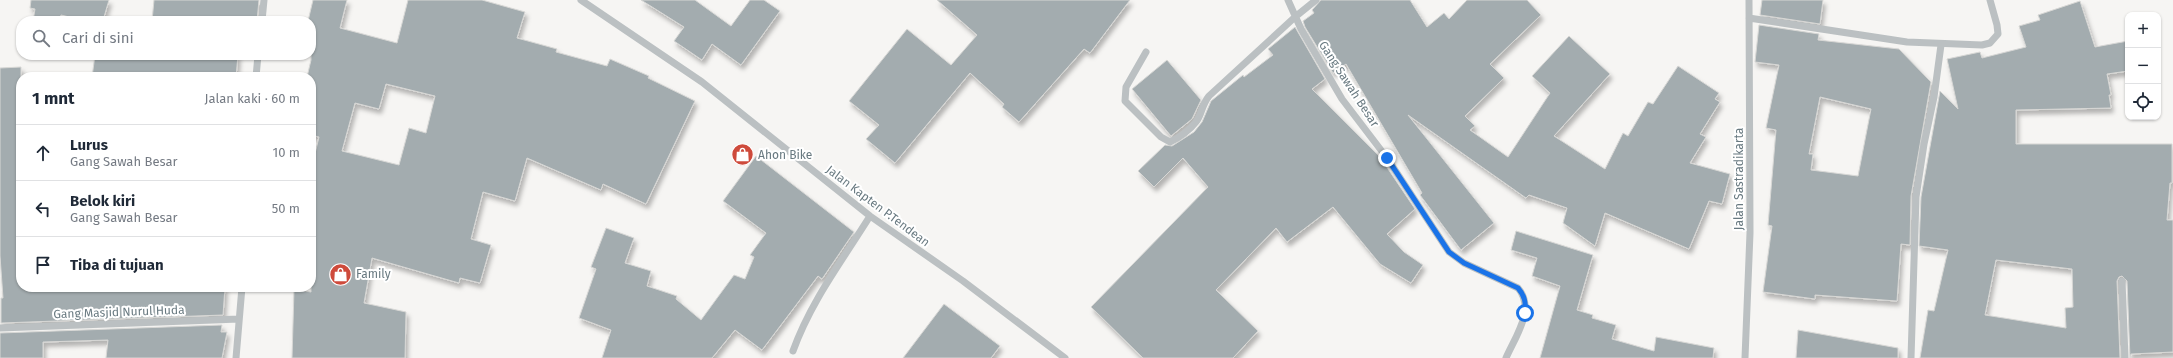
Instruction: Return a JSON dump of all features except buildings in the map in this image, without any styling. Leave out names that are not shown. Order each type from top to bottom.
[{"type":"street","points":[[262,16],[264,0]]},
{"type":"street","name":"Jalan Kapten P.Tendean","points":[[581,0],[702,82],[870,216],[963,281],[1065,358]]},
{"type":"street","points":[[1288,0],[1295,17]]},
{"type":"street","points":[[1146,52],[1126,87],[1125,101],[1161,137],[1170,142],[1177,139],[1196,122],[1202,104],[1209,96],[1295,17],[1316,0]]},
{"type":"street","name":"Jalan Sastradikarta","points":[[1745,358],[1750,233],[1749,0]]},
{"type":"street","points":[[1749,18],[1907,42],[1941,45],[1982,45],[1990,43],[1996,39],[1998,29],[1990,0]]},
{"type":"street","name":"Gang Sawah Besar","points":[[1295,17],[1342,99],[1387,158],[1449,252],[1464,263],[1518,288],[1523,294],[1526,303],[1525,313],[1506,358]]},
{"type":"street","points":[[1911,358],[1916,197],[1924,144],[1934,97],[1941,45]]},
{"type":"street","points":[[256,72],[258,60]]},
{"type":"street","points":[[793,351],[803,325],[815,301],[870,216]]},
{"type":"street","points":[[2122,281],[2124,358]]},
{"type":"street","points":[[236,358],[242,292]]},
{"type":"street","name":"Gang Masjid Nurul Huda","points":[[0,328],[239,319]]},
{"type":"place","name":"Ahon Bike","points":[[742,155]]},
{"type":"place","name":"Family","points":[[340,274]]},
{"type":"route","points":[[1387,158],[1449,252],[1464,263],[1518,288],[1523,294],[1526,303],[1525,313]]}]
